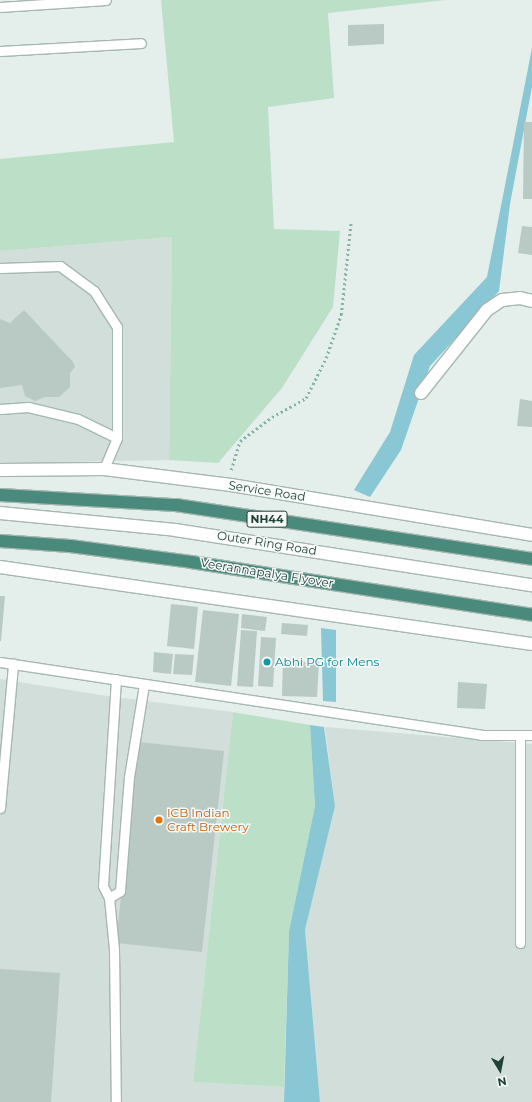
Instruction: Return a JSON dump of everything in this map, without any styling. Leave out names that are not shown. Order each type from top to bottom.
[{"type":"highway","name":"NH44","points":[[0,495],[176,505],[532,559]]},
{"type":"highway","name":"Veerannapalya Flyover","points":[[0,541],[70,546],[192,562],[532,615]]},
{"type":"street","points":[[421,393],[487,310],[502,300],[520,298],[532,301]]},
{"type":"street","name":"Service Road","points":[[0,470],[104,469],[231,485],[532,535]]},
{"type":"street","name":"Outer Ring Road","points":[[0,513],[79,520],[251,541],[532,585]]},
{"type":"street","points":[[0,567],[532,644]]},
{"type":"lane","points":[[0,7],[106,0]]},
{"type":"lane","points":[[0,51],[141,43]]},
{"type":"lane","points":[[0,268],[60,266],[94,291],[117,327],[117,438],[104,469]]},
{"type":"lane","points":[[0,409],[28,407],[78,419],[117,438]]},
{"type":"lane","points":[[0,662],[481,735],[532,735]]},
{"type":"lane","points":[[0,808],[13,664]]},
{"type":"lane","points":[[116,680],[103,886],[109,898],[114,949],[116,1102]]},
{"type":"lane","points":[[109,898],[120,891],[129,777],[144,684]]},
{"type":"lane","points":[[520,735],[520,943]]},
{"type":"path","points":[[231,485],[231,464],[240,441],[272,417],[306,398],[326,358],[341,315],[351,222]]},
{"type":"shaded area","points":[[172,237],[169,460],[0,463],[0,251]]},
{"type":"shaded area","points":[[0,679],[107,696],[233,712],[193,1082],[284,1087],[284,1102],[0,1102]]},
{"type":"shaded area","points":[[325,727],[532,744],[532,1102],[320,1102],[305,930],[335,806]]},
{"type":"green space","points":[[161,0],[445,0],[328,13],[334,98],[268,107],[274,229],[340,231],[333,307],[282,388],[218,463],[169,460],[172,237],[0,251],[0,159],[174,142]]},
{"type":"green space","points":[[233,712],[310,725],[315,806],[289,931],[284,1087],[193,1082]]},
{"type":"water","points":[[532,48],[532,87],[510,204],[499,291],[430,366],[401,450],[370,497],[354,490],[390,432],[414,355],[487,277]]},
{"type":"water","points":[[321,628],[336,630],[336,702],[323,701]]},
{"type":"water","points":[[310,725],[324,727],[335,806],[305,930],[320,1102],[284,1102],[289,931],[315,806]]},
{"type":"building","points":[[384,24],[384,44],[348,46],[348,25]]},
{"type":"building","points":[[524,122],[532,122],[532,199],[523,199]]},
{"type":"building","points":[[522,226],[532,227],[532,255],[518,253]]},
{"type":"building","points":[[24,310],[73,362],[75,367],[70,373],[70,387],[59,397],[45,397],[35,401],[25,396],[22,385],[0,388],[0,319],[10,323]]},
{"type":"building","points":[[520,399],[532,401],[532,427],[517,426]]},
{"type":"building","points":[[0,596],[5,596],[1,641],[0,641]]},
{"type":"building","points":[[171,604],[198,607],[194,649],[167,646]]},
{"type":"building","points":[[203,610],[239,614],[231,686],[195,682]]},
{"type":"building","points":[[242,614],[267,617],[265,631],[241,628]]},
{"type":"building","points":[[282,623],[308,625],[307,636],[281,634]]},
{"type":"building","points":[[241,630],[257,631],[253,687],[237,686]]},
{"type":"building","name":"Abhi PG for Mens","points":[[261,637],[276,638],[273,687],[258,686]]},
{"type":"building","points":[[154,652],[173,654],[171,674],[153,672]]},
{"type":"building","points":[[175,654],[194,655],[192,675],[173,674]]},
{"type":"building","points":[[283,661],[319,662],[317,697],[282,696]]},
{"type":"building","points":[[458,682],[487,684],[485,709],[457,708]]},
{"type":"building","points":[[138,742],[224,751],[202,952],[116,943]]},
{"type":"building","points":[[0,969],[60,973],[51,1102],[0,1102]]},
{"type":"place","name":"Abhi PG for Mens","points":[[267,662]]},
{"type":"place","name":"ICB Indian Craft Brewery","points":[[159,820]]}]
